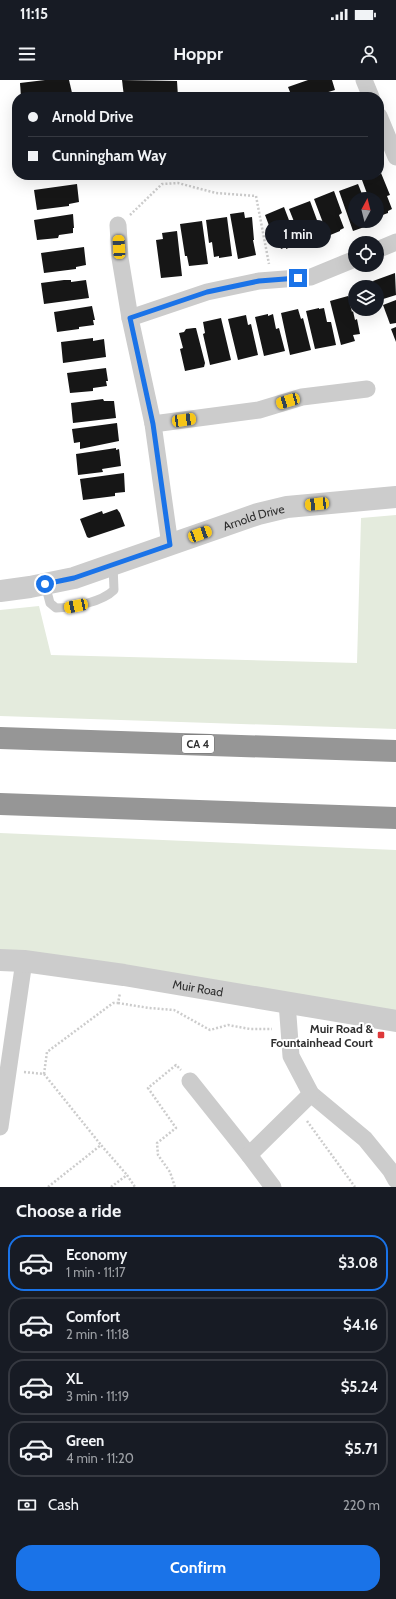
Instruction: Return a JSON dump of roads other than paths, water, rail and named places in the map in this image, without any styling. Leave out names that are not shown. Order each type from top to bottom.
[{"type":"highway","name":"CA 4","points":[[0,738],[396,751]]},
{"type":"highway","points":[[0,804],[396,818]]},
{"type":"street","points":[[364,80],[369,92]]},
{"type":"street","points":[[384,128],[396,157]]},
{"type":"street","points":[[118,224],[120,258],[130,318],[153,424],[170,545]]},
{"type":"street","points":[[384,247],[396,242]]},
{"type":"street","points":[[130,318],[207,292],[259,281],[311,277],[348,262]]},
{"type":"street","points":[[153,424],[259,410],[302,397],[367,390]]},
{"type":"street","name":"Arnold Drive","points":[[0,591],[74,578],[258,514],[287,507],[396,497]]},
{"type":"street","name":"Muir Road","points":[[0,960],[24,961],[124,976],[396,1021]]},
{"type":"street","points":[[0,1127],[24,961]]},
{"type":"street","points":[[287,1002],[291,1056],[311,1094],[365,1139],[391,1171],[396,1180]]},
{"type":"street","points":[[190,1080],[249,1154],[273,1187]]},
{"type":"street","points":[[249,1154],[311,1094]]},
{"type":"lane","points":[[45,584],[50,603],[56,608],[65,608],[88,603],[110,594],[114,590],[113,565]]},
{"type":"place","name":"Muir Road & Fountainhead Court","points":[[381,1035]]}]
